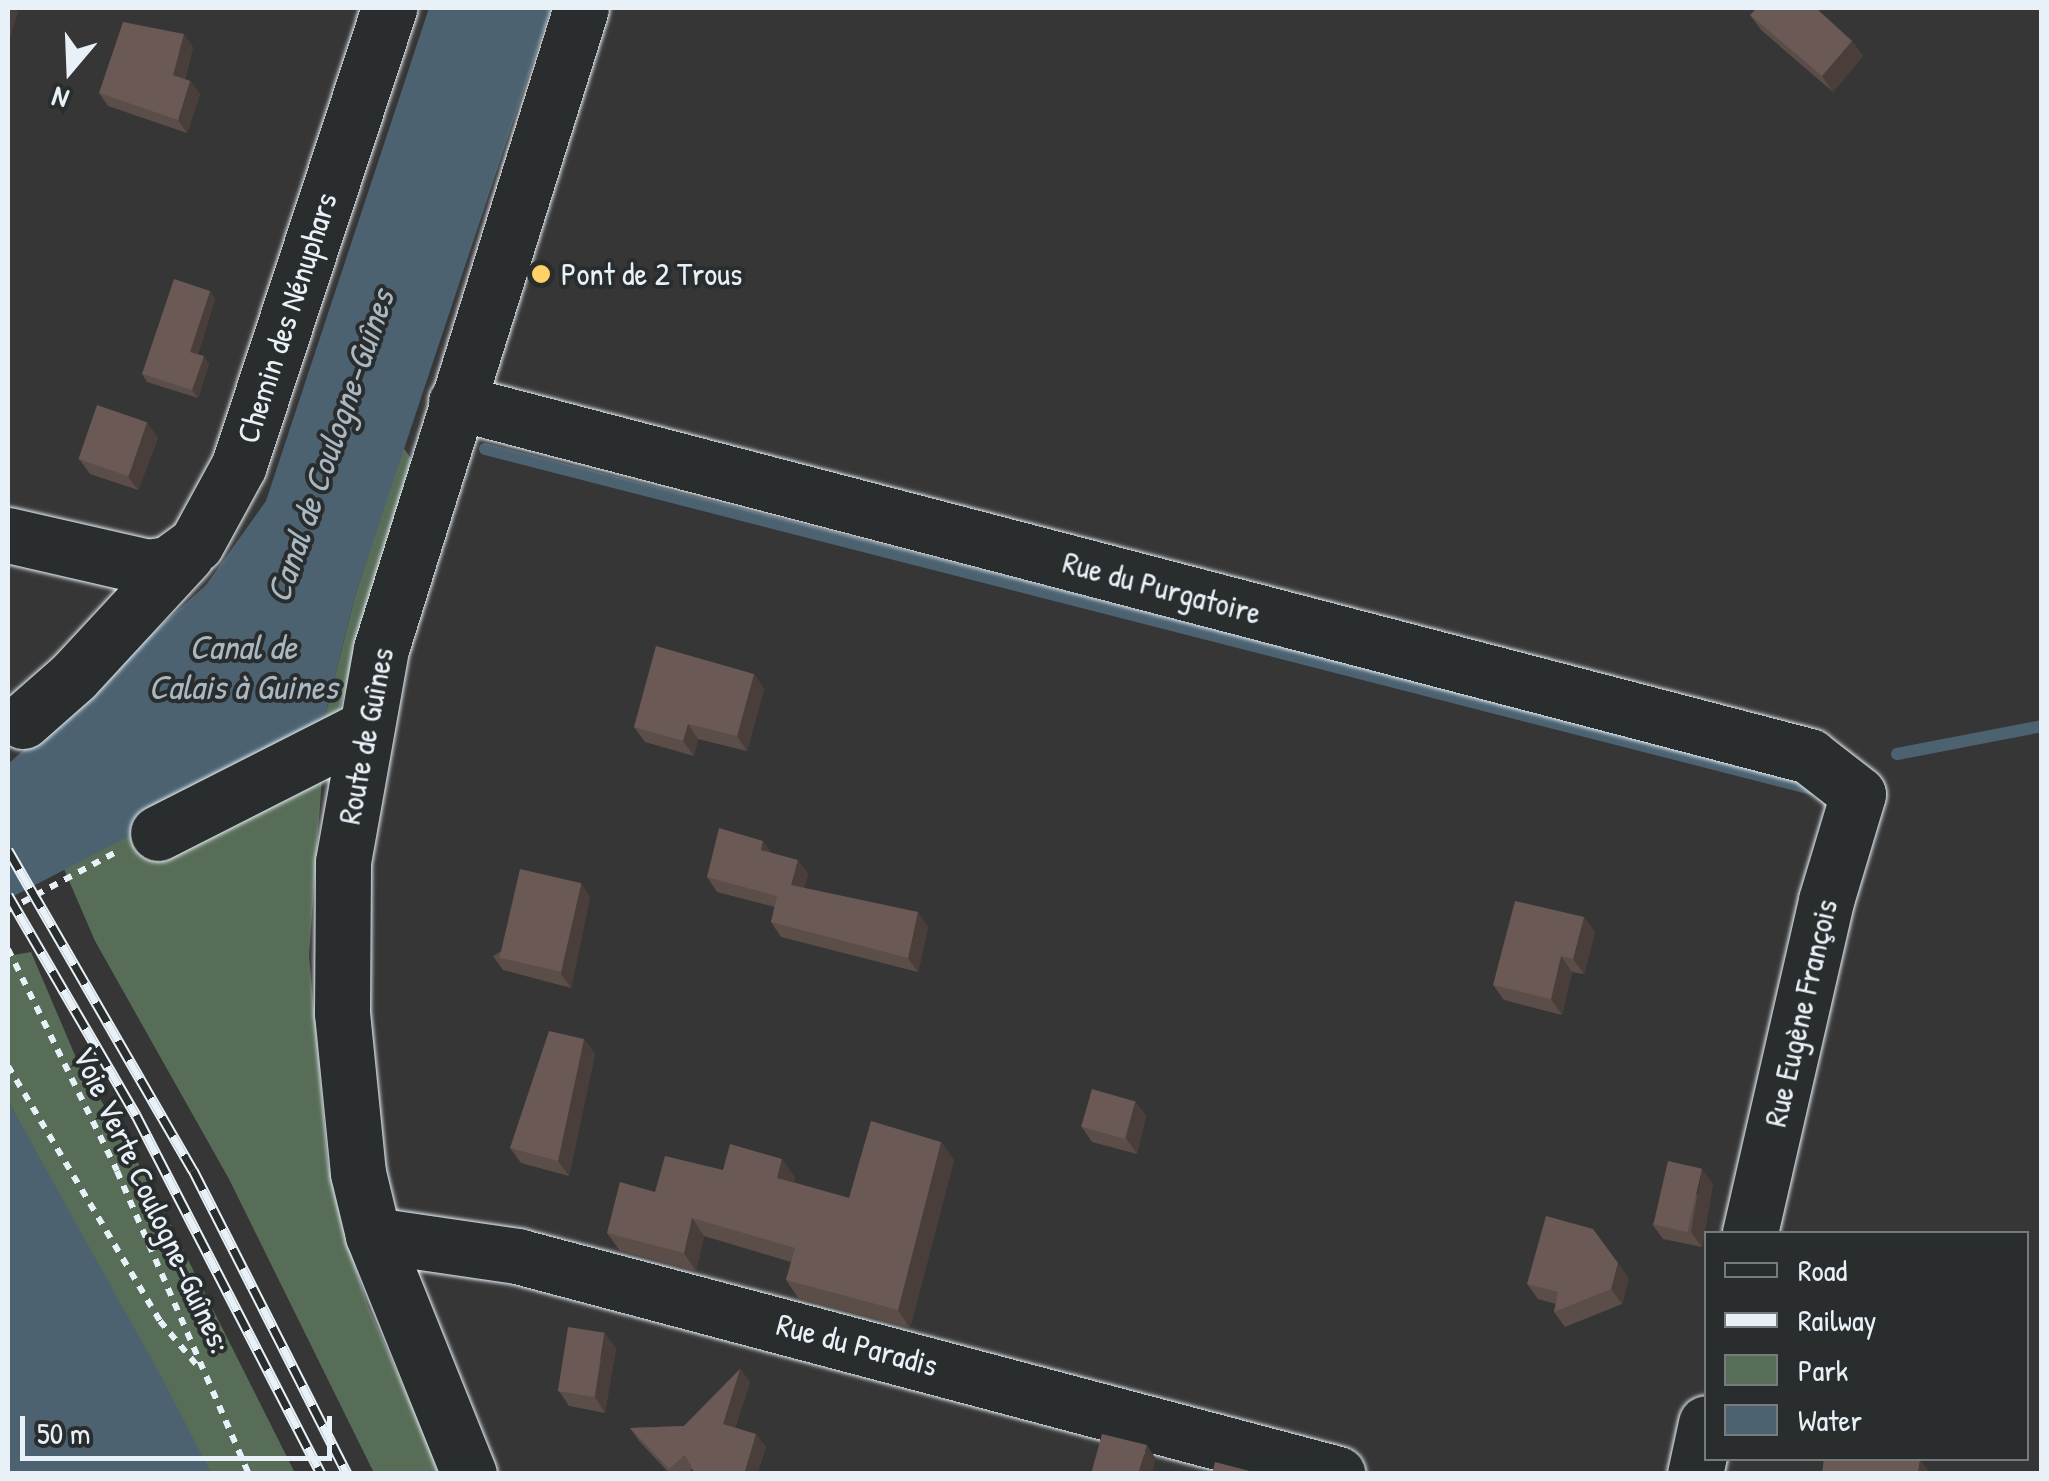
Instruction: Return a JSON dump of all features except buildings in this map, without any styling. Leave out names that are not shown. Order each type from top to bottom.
[{"type":"street","name":"Chemin des Nénuphars","points":[[23,721],[74,676],[186,555],[231,485],[390,8]]},
{"type":"street","name":"Route de Guînes","points":[[469,1474],[373,1236],[352,1140],[340,964],[343,862],[363,729],[456,402],[580,8]]},
{"type":"street","name":"Rue du Purgatoire","points":[[456,402],[1809,756],[1858,794]]},
{"type":"street","points":[[8,536],[148,567],[186,555]]},
{"type":"street","points":[[158,832],[363,729]]},
{"type":"street","name":"Rue Eugène François","points":[[1751,1231],[1826,901],[1858,794]]},
{"type":"street","name":"Rue du Paradis","points":[[373,1236],[444,1241],[552,1265],[1338,1474]]},
{"type":"street","points":[[1695,1474],[1704,1432]]},
{"type":"path","points":[[8,910],[158,832]]},
{"type":"path","name":"Voie Verte Coulogne-Guînes:","points":[[8,949],[117,1172],[249,1474]]},
{"type":"path","points":[[8,972],[16,966]]},
{"type":"path","points":[[8,1066],[160,1321],[207,1378]]},
{"type":"green space","points":[[403,447],[414,463],[323,764],[309,956],[328,1165],[343,1229],[368,1306],[441,1473],[374,1473],[229,1179],[95,941],[64,869],[325,716],[355,596]]},
{"type":"green space","points":[[31,952],[77,1060],[147,1178],[295,1473],[211,1473],[8,1101],[8,956]]},
{"type":"water","name":"Canal de Calais à Guines","points":[[429,8],[551,8],[355,596],[325,716],[122,840],[8,899],[8,764],[206,585],[266,501]]},
{"type":"water","points":[[8,1101],[162,1378],[211,1473],[8,1473]]},
{"type":"waterway","points":[[485,449],[1816,790]]},
{"type":"waterway","points":[[1897,754],[2042,726]]},
{"type":"railway","points":[[8,850],[193,1170],[347,1474]]},
{"type":"railway","points":[[8,895],[136,1115],[321,1474]]},
{"type":"place","name":"Pont de 2 Trous","points":[[541,274]]},
{"type":"water label","name":"Canal de Coulogne-Guînes","points":[[330,446]]}]
